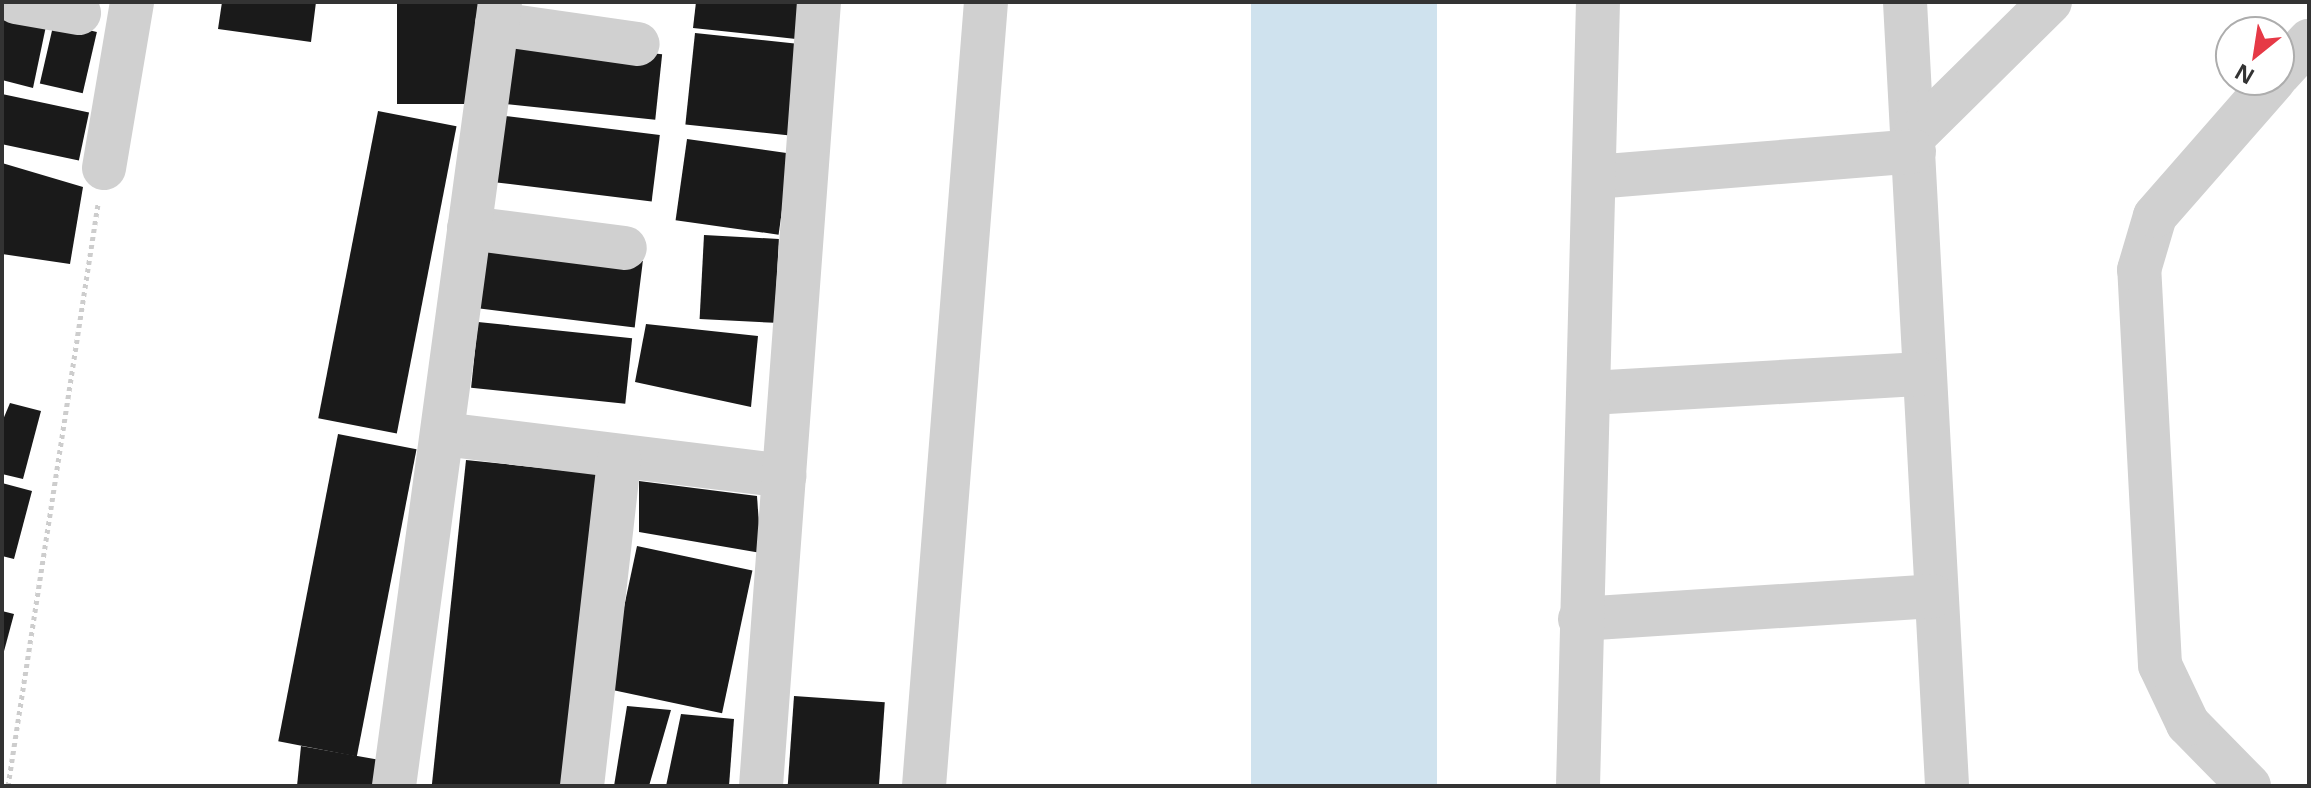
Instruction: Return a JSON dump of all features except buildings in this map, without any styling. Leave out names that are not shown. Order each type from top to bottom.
[{"type":"street","points":[[16,2],[79,13]]},
{"type":"street","points":[[104,168],[132,2]]},
{"type":"street","points":[[761,786],[819,2]]},
{"type":"street","points":[[924,786],[986,2]]},
{"type":"street","points":[[1578,786],[1598,2]]},
{"type":"street","points":[[1905,2],[1914,144],[1921,374],[1947,786]]},
{"type":"street","points":[[1594,177],[1914,144],[2050,2]]},
{"type":"street","points":[[394,786],[499,13],[638,44]]},
{"type":"street","points":[[2295,56],[2309,41]]},
{"type":"street","points":[[2249,786],[2188,724],[2160,665],[2139,270],[2155,216],[2260,96]]},
{"type":"street","points":[[469,228],[625,248]]},
{"type":"street","points":[[1590,393],[1921,374]]},
{"type":"street","points":[[443,434],[619,459],[784,476]]},
{"type":"street","points":[[582,786],[619,459]]},
{"type":"street","points":[[1580,619],[1933,596]]},
{"type":"path","points":[[8,786],[104,168]]},
{"type":"water","points":[[1251,2],[1437,2],[1437,786],[1251,786]]}]
